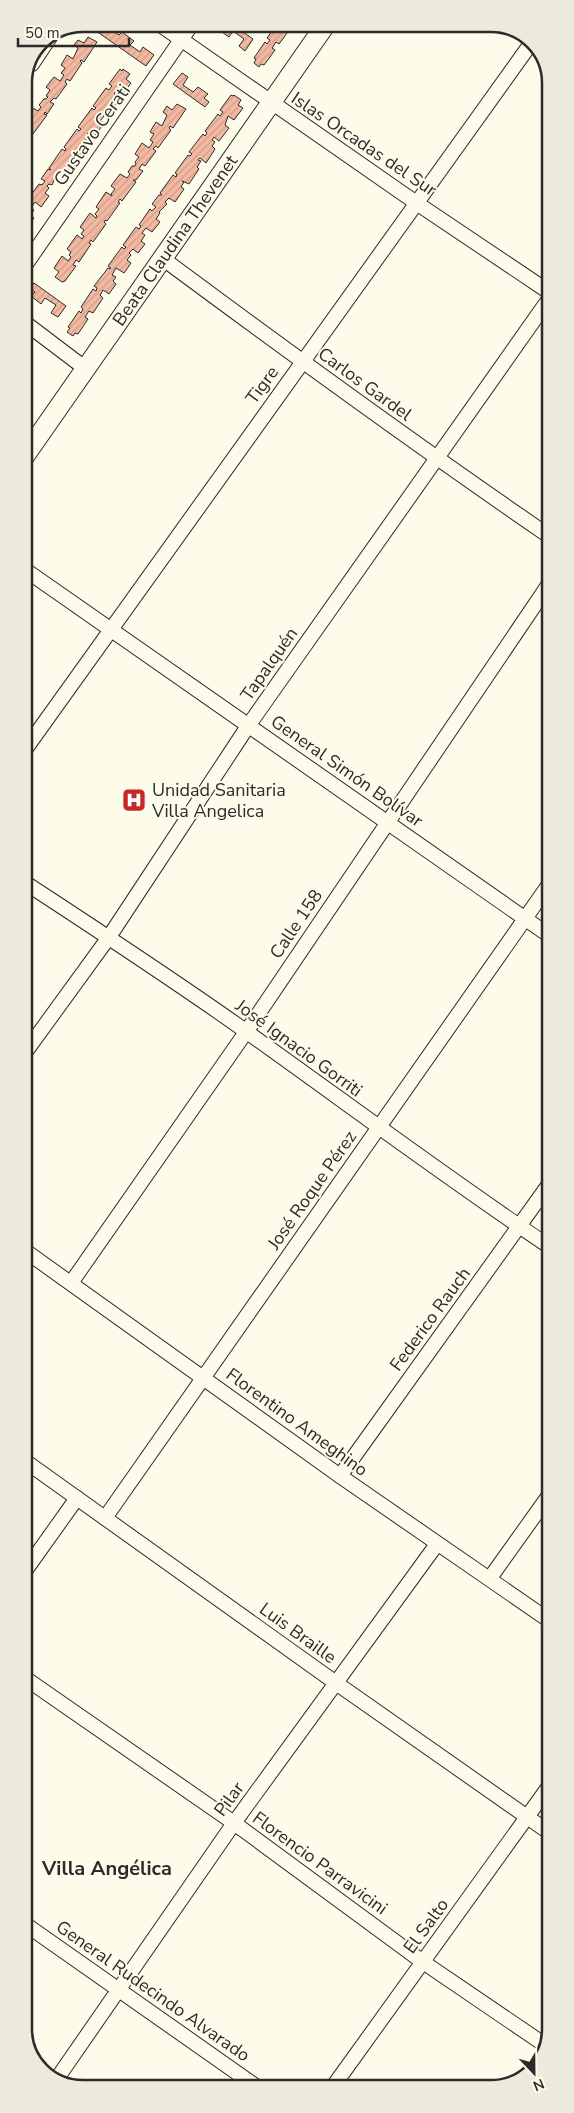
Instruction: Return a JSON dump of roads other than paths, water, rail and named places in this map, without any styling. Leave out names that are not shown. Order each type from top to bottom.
[{"type":"main road","name":"Beata Claudina Thevenet","points":[[32,447],[320,33]]},
{"type":"street","name":"Islas Orcadas del Sur","points":[[171,32],[415,202],[542,287]]},
{"type":"street","name":"Gustavo Cerati","points":[[32,255],[186,32]]},
{"type":"street","name":"Tigre","points":[[32,740],[415,202],[527,48]]},
{"type":"street","name":"Carlos Gardel","points":[[162,258],[302,362],[542,531]]},
{"type":"street","name":"Tapalquén","points":[[32,1043],[109,937],[248,726],[542,310]]},
{"type":"street","points":[[32,328],[86,369]]},
{"type":"street","name":"General Simón Bolívar","points":[[32,575],[542,930]]},
{"type":"street","name":"Calle 158","points":[[71,1283],[246,1032],[542,594]]},
{"type":"street","name":"José Ignacio Gorriti","points":[[32,887],[109,937],[246,1032],[378,1128],[542,1242]]},
{"type":"street","name":"José Roque Pérez","points":[[105,1518],[542,895]]},
{"type":"street","name":"Federico Rauch","points":[[340,1476],[542,1194]]},
{"type":"street","name":"Florentino Ameghino","points":[[32,1256],[340,1476],[542,1615]]},
{"type":"street","name":"Luis Braille","points":[[32,1466],[542,1827]]},
{"type":"street","points":[[32,1561],[77,1498]]},
{"type":"street","points":[[490,1578],[542,1505]]},
{"type":"street","name":"Pilar","points":[[60,2075],[234,1823],[437,1544]]},
{"type":"street","name":"Florencio Parravicini","points":[[32,1683],[234,1823],[423,1962],[540,2042]]},
{"type":"street","name":"El Salto","points":[[338,2080],[542,1797]]},
{"type":"street","name":"General Rudecindo Alvarado","points":[[32,1929],[247,2080]]},
{"type":"place","name":"Unidad Sanitaria Villa Angelica","points":[[134,800]]},
{"type":"district","name":"Villa Angélica","points":[[107,1868]]}]
